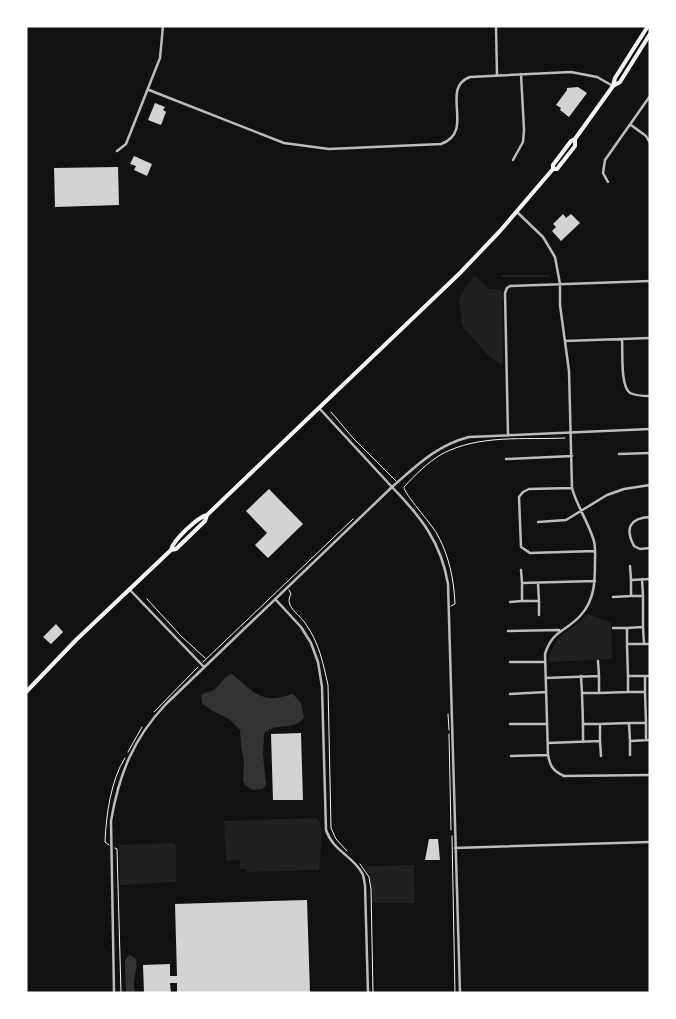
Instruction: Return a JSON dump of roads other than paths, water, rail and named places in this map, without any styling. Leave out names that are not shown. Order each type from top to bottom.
[{"type":"main road","points":[[614,86],[615,78],[648,26]]},
{"type":"main road","points":[[26,692],[129,589],[171,550],[176,549],[205,521],[207,515],[460,273],[517,212],[553,169],[552,164],[571,141],[576,139],[614,86],[620,82],[650,34]]},
{"type":"street","points":[[117,151],[126,144],[149,90],[160,58],[163,26]]},
{"type":"street","points":[[496,26],[497,75]]},
{"type":"street","points":[[149,90],[284,143],[329,149],[441,144],[448,142],[455,135],[457,127],[456,94],[459,86],[466,78],[470,77],[571,72],[597,77],[614,86]]},
{"type":"street","points":[[514,160],[523,142],[524,130],[521,74]]},
{"type":"street","points":[[608,182],[603,173],[605,160],[650,96]]},
{"type":"street","points":[[631,125],[646,136],[650,143]]},
{"type":"street","points":[[517,212],[550,247],[556,257],[569,371],[572,488],[592,535],[595,551],[595,581],[592,596],[585,610],[575,621],[560,630],[549,643],[545,662],[548,754],[552,769],[564,776],[650,776]]},
{"type":"street","points":[[508,435],[505,293],[507,288],[510,286],[650,281]]},
{"type":"street","points":[[565,341],[650,338]]},
{"type":"street","points":[[622,339],[626,387],[636,395],[650,396]]},
{"type":"street","points":[[319,408],[421,519],[437,545],[446,568],[460,993]]},
{"type":"street","points":[[114,993],[110,821],[115,797],[133,747],[154,717],[202,666],[276,600],[426,456],[455,440],[469,437],[650,429]]},
{"type":"street","points":[[619,454],[650,453]]},
{"type":"street","points":[[506,459],[572,456]]},
{"type":"street","points":[[538,522],[566,520],[607,495],[636,486],[650,485]]},
{"type":"street","points":[[572,488],[529,489],[521,494],[519,497],[520,542],[522,549],[530,553],[595,551]]},
{"type":"street","points":[[650,517],[638,518],[633,521],[631,540],[634,546],[640,549],[650,548]]},
{"type":"street","points":[[630,566],[631,596]]},
{"type":"street","points":[[521,570],[522,601]]},
{"type":"street","points":[[642,579],[644,644]]},
{"type":"street","points":[[631,580],[650,579]]},
{"type":"street","points":[[522,583],[595,581]]},
{"type":"street","points":[[538,583],[539,615]]},
{"type":"street","points":[[129,589],[202,666]]},
{"type":"street","points":[[614,597],[643,596]]},
{"type":"street","points":[[276,600],[301,627],[311,643],[318,662],[322,687],[326,830],[333,844],[363,873],[368,993]]},
{"type":"street","points":[[510,602],[539,601]]},
{"type":"street","points":[[613,628],[643,627]]},
{"type":"street","points":[[627,628],[628,692]]},
{"type":"street","points":[[508,631],[560,630]]},
{"type":"street","points":[[627,644],[650,644]]},
{"type":"street","points":[[598,661],[599,692]]},
{"type":"street","points":[[510,662],[545,662]]},
{"type":"street","points":[[581,676],[583,742]]},
{"type":"street","points":[[546,678],[598,676]]},
{"type":"street","points":[[628,676],[650,676]]},
{"type":"street","points":[[630,741],[648,740],[645,676]]},
{"type":"street","points":[[510,694],[546,692]]},
{"type":"street","points":[[582,693],[645,692]]},
{"type":"street","points":[[629,723],[630,755]]},
{"type":"street","points":[[583,724],[646,723]]},
{"type":"street","points":[[510,724],[547,724]]},
{"type":"street","points":[[600,724],[601,756]]},
{"type":"street","points":[[548,743],[600,741]]},
{"type":"street","points":[[511,756],[548,754]]},
{"type":"street","points":[[455,848],[650,842]]},
{"type":"waterway","points":[[502,276],[549,276]]}]
